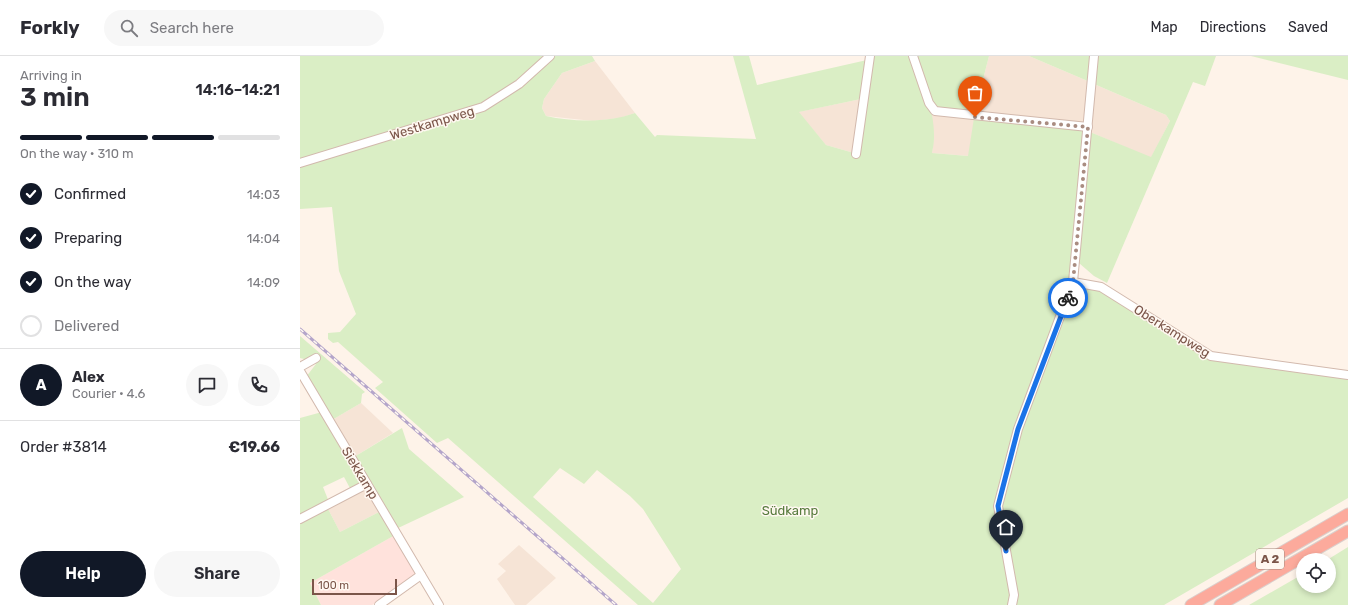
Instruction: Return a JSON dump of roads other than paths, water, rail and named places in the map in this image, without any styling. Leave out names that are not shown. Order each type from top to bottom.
[{"type":"highway","name":"A 2","points":[[1191,605],[1348,514]]},
{"type":"highway","name":"A 2","points":[[1220,605],[1348,531]]},
{"type":"street","name":"Westkampweg","points":[[300,163],[483,106],[519,84],[550,56]]},
{"type":"street","points":[[856,154],[870,56]]},
{"type":"street","points":[[912,56],[929,103],[935,111],[1088,127]]},
{"type":"street","points":[[1012,605],[1014,595],[998,506],[1018,429],[1073,282],[1094,56]]},
{"type":"street","name":"Oberkampweg","points":[[1073,282],[1101,287],[1211,356],[1348,374]]},
{"type":"street","points":[[300,367],[316,358]]},
{"type":"street","name":"Siekkamp","points":[[300,371],[439,605]]},
{"type":"street","points":[[300,519],[367,484]]},
{"type":"street","points":[[379,605],[421,575]]},
{"type":"railway","points":[[300,329],[616,605]]},
{"type":"park label","name":"Südkamp","points":[[790,510]]}]
